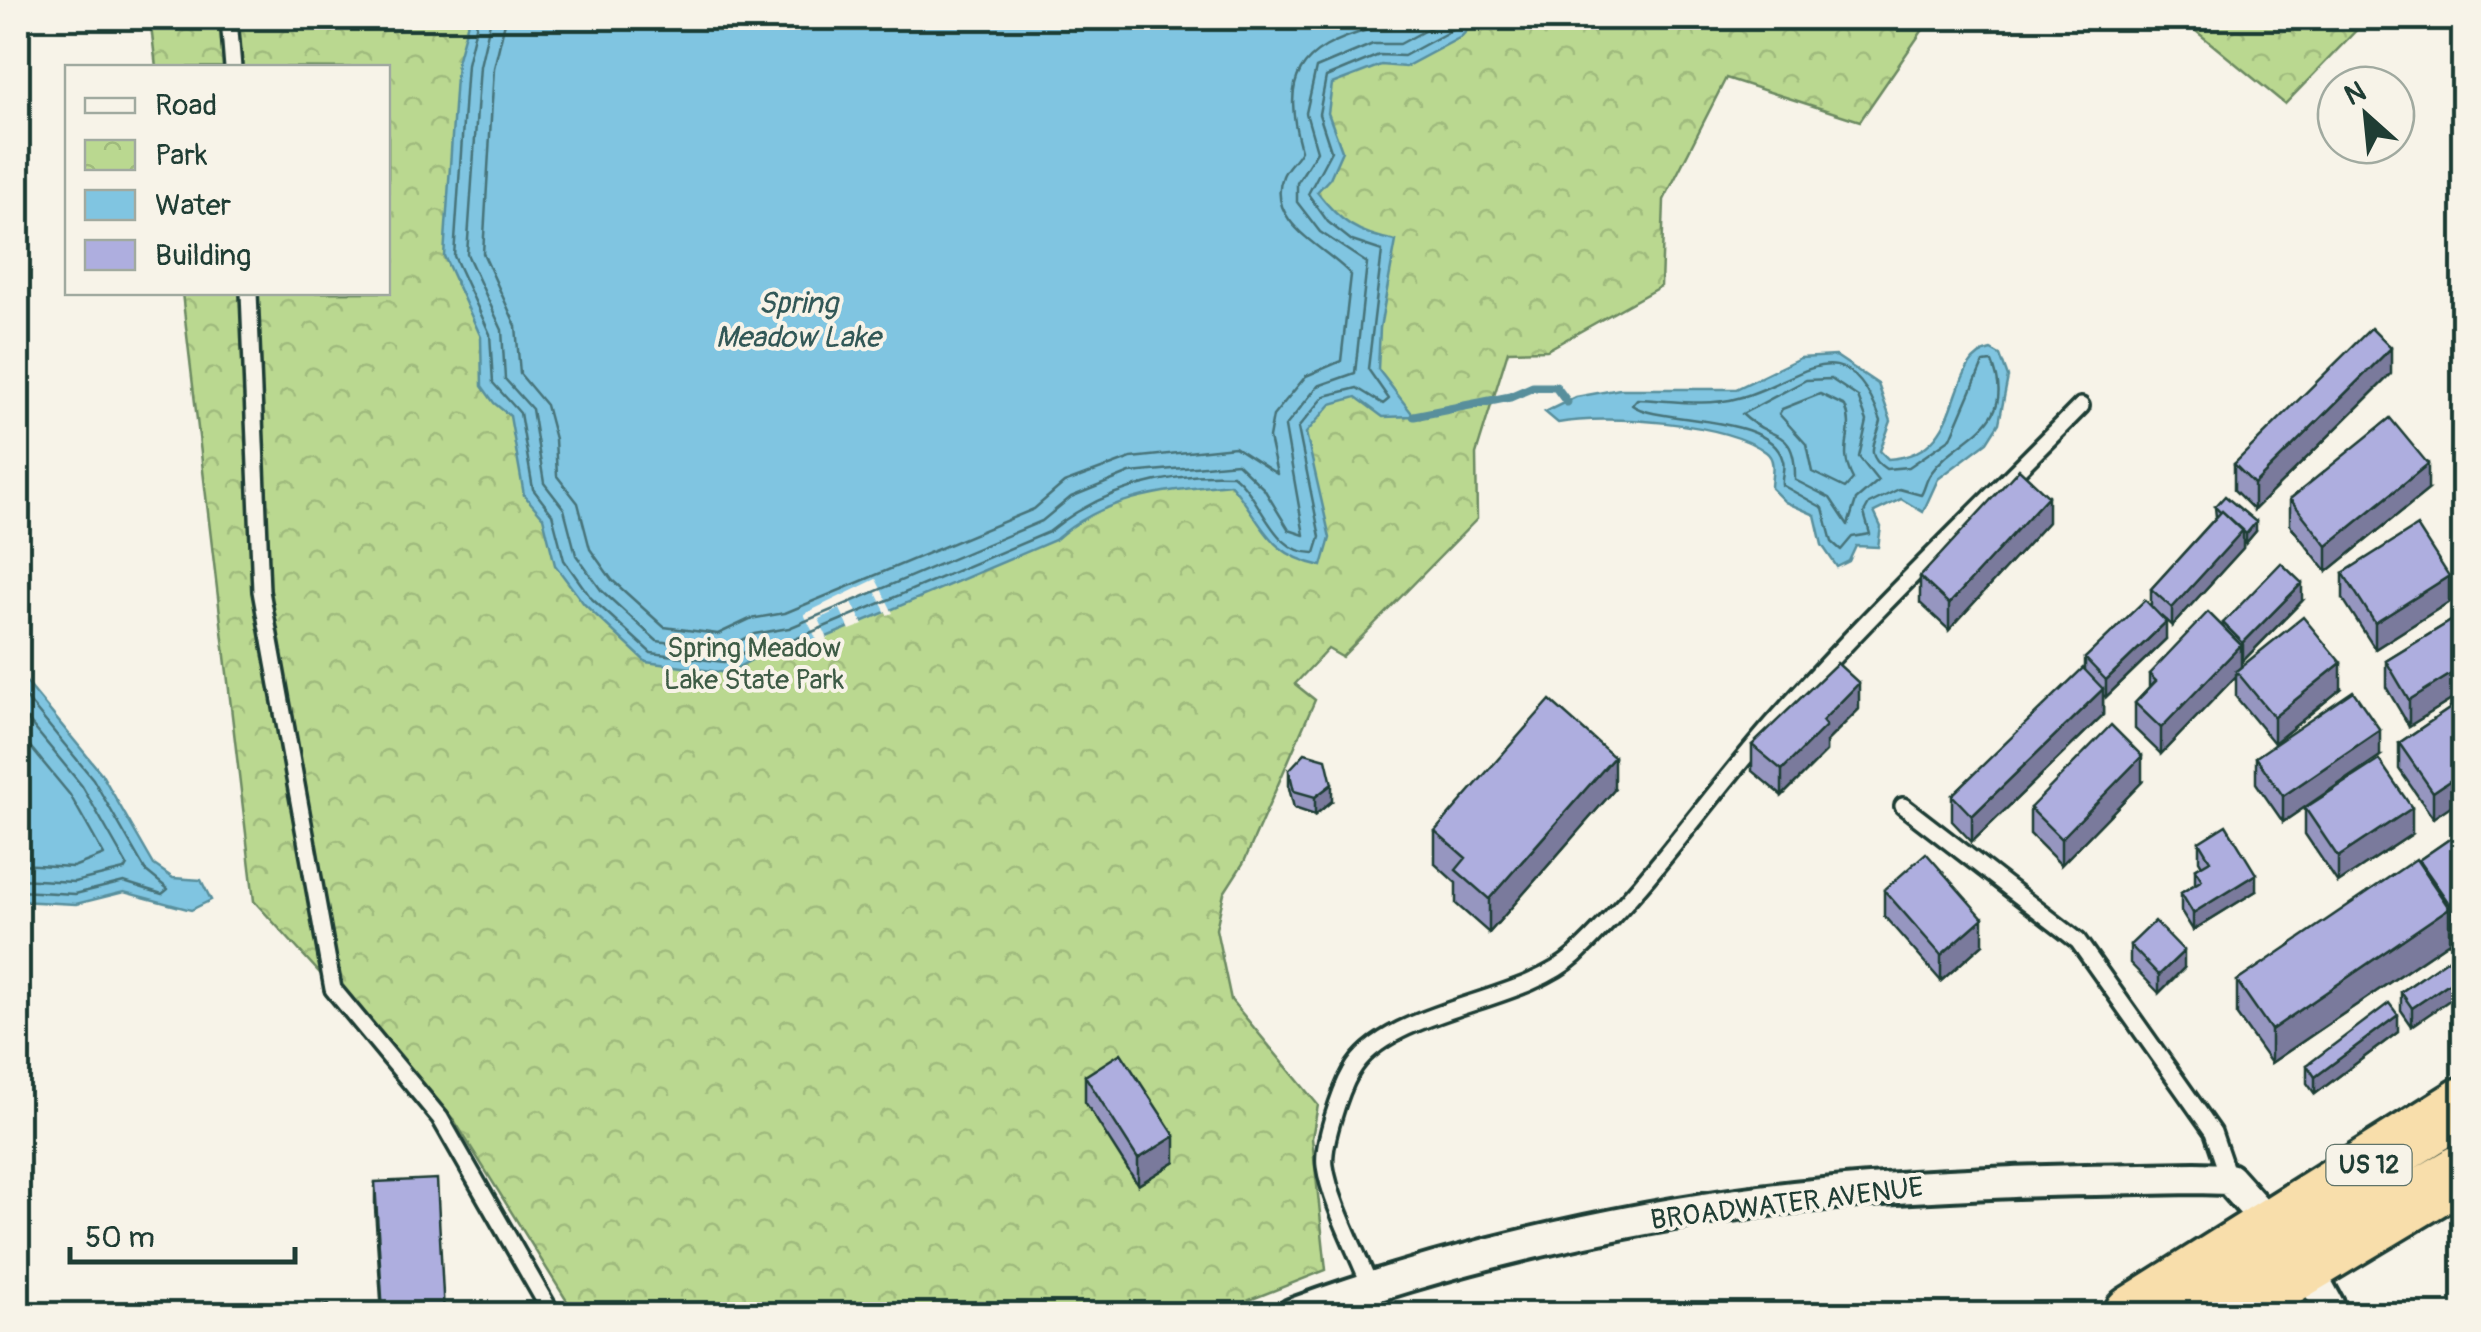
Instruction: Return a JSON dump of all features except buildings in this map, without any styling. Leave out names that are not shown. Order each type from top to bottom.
[{"type":"highway","name":"US 12","points":[[2225,1314],[2290,1245],[2464,1105]]},
{"type":"highway","name":"US 12","points":[[2132,1314],[2464,1171]]},
{"type":"street","name":"BROADWATER AVENUE","points":[[1293,1314],[1370,1286],[1502,1252],[1683,1214],[1821,1194],[1983,1182],[2228,1179]]},
{"type":"street","points":[[2228,1179],[2290,1245],[2333,1314]]},
{"type":"lane","points":[[229,18],[233,65]]},
{"type":"lane","points":[[249,295],[260,591],[333,989],[440,1118],[552,1314]]},
{"type":"lane","points":[[1370,1286],[1324,1165],[1337,1106],[1352,1069],[1412,1025],[1508,992],[1572,958],[1686,832],[1732,769],[1788,706],[2081,406]]},
{"type":"lane","points":[[1902,806],[2078,941],[2213,1132],[2228,1179]]},
{"type":"green space","name":"Spring Meadow Lake State Park","points":[[150,18],[1931,18],[1860,121],[1726,78],[1664,200],[1661,286],[1547,350],[1508,351],[1476,454],[1477,519],[1342,657],[1328,649],[1295,684],[1315,700],[1244,862],[1224,893],[1216,929],[1231,1000],[1318,1105],[1312,1138],[1326,1270],[1214,1314],[575,1314],[454,1120],[254,901],[182,295],[390,295],[390,65],[156,65]]},
{"type":"green space","points":[[2180,18],[2368,18],[2323,65],[2316,65],[2316,72],[2285,104]]},
{"type":"water","name":"Spring Meadow Lake","points":[[469,18],[1478,18],[1461,37],[1405,67],[1381,65],[1332,84],[1328,113],[1342,151],[1330,178],[1317,192],[1351,225],[1396,241],[1380,328],[1378,369],[1414,416],[1383,417],[1356,397],[1331,404],[1306,433],[1330,538],[1322,566],[1288,554],[1277,545],[1230,484],[1182,489],[1115,504],[1074,525],[1055,540],[796,650],[761,655],[727,673],[646,662],[584,604],[555,565],[543,517],[524,495],[510,416],[482,386],[481,337],[444,256],[457,62]]},
{"type":"water","points":[[1991,350],[2000,355],[2008,377],[1999,423],[1987,442],[1938,479],[1923,512],[1901,499],[1874,512],[1881,527],[1878,547],[1856,546],[1849,561],[1837,567],[1822,545],[1815,515],[1785,502],[1771,488],[1771,459],[1748,442],[1696,427],[1635,420],[1558,423],[1545,412],[1576,397],[1620,389],[1736,389],[1800,358],[1836,356],[1878,384],[1891,421],[1880,451],[1888,459],[1914,453],[1932,441],[1944,425],[1966,370],[1976,357]]},
{"type":"water","points":[[18,672],[101,773],[154,865],[173,878],[201,880],[211,900],[191,910],[124,892],[76,904],[18,901]]},
{"type":"pier","points":[[876,579],[893,613],[887,615],[875,591],[852,602],[863,625],[850,630],[840,609],[819,619],[828,639],[819,644],[804,614]]},
{"type":"waterway","points":[[1414,416],[1510,397],[1533,387],[1556,387],[1567,402]]}]
